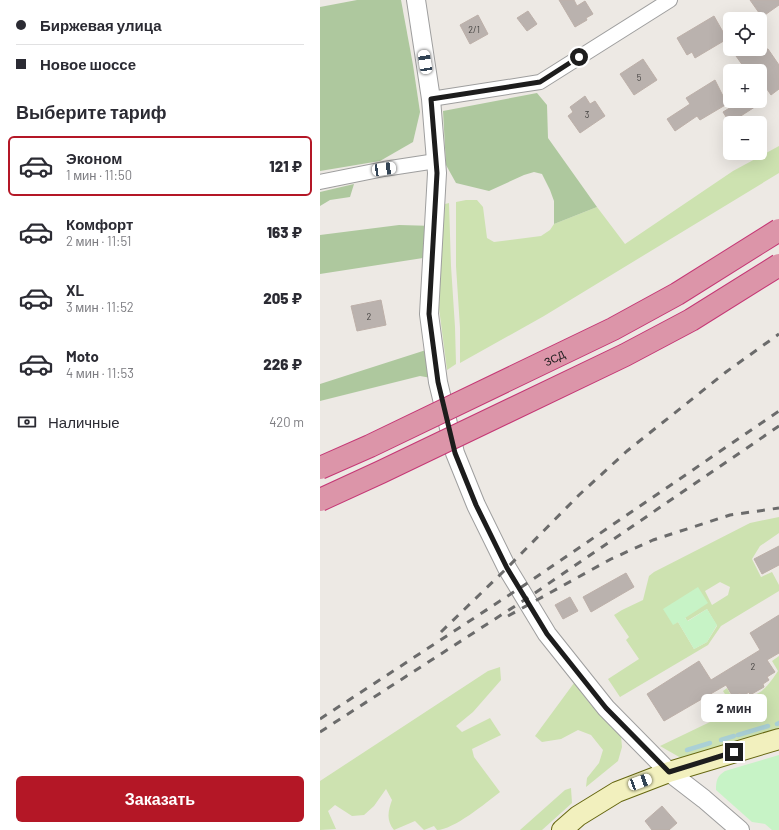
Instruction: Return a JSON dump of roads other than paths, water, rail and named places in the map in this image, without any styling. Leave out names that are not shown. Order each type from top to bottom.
[{"type":"highway","name":"ЗСД","points":[[320,468],[378,442],[613,329],[676,294],[779,230]]},
{"type":"highway","points":[[320,500],[625,355],[691,320],[779,265]]},
{"type":"main road","points":[[562,830],[578,816],[617,792],[669,772],[779,739]]},
{"type":"street","points":[[416,0],[431,99],[436,161],[435,216],[429,314],[438,382],[455,453],[476,505],[507,568],[547,634],[606,708],[669,772],[704,799],[740,830]]},
{"type":"street","points":[[431,99],[540,82],[670,0]]},
{"type":"street","points":[[320,182],[384,169],[436,161]]},
{"type":"waterway","points":[[738,735],[768,726]]},
{"type":"waterway","points":[[721,740],[734,736]]},
{"type":"waterway","points":[[687,750],[710,743]]},
{"type":"railway","points":[[441,632],[579,495],[627,451],[726,372],[779,334]]},
{"type":"railway","points":[[320,719],[526,584],[779,411]]},
{"type":"railway","points":[[320,732],[526,599],[779,426]]},
{"type":"railway","points":[[508,616],[611,559],[653,540],[730,515],[779,508]]}]
